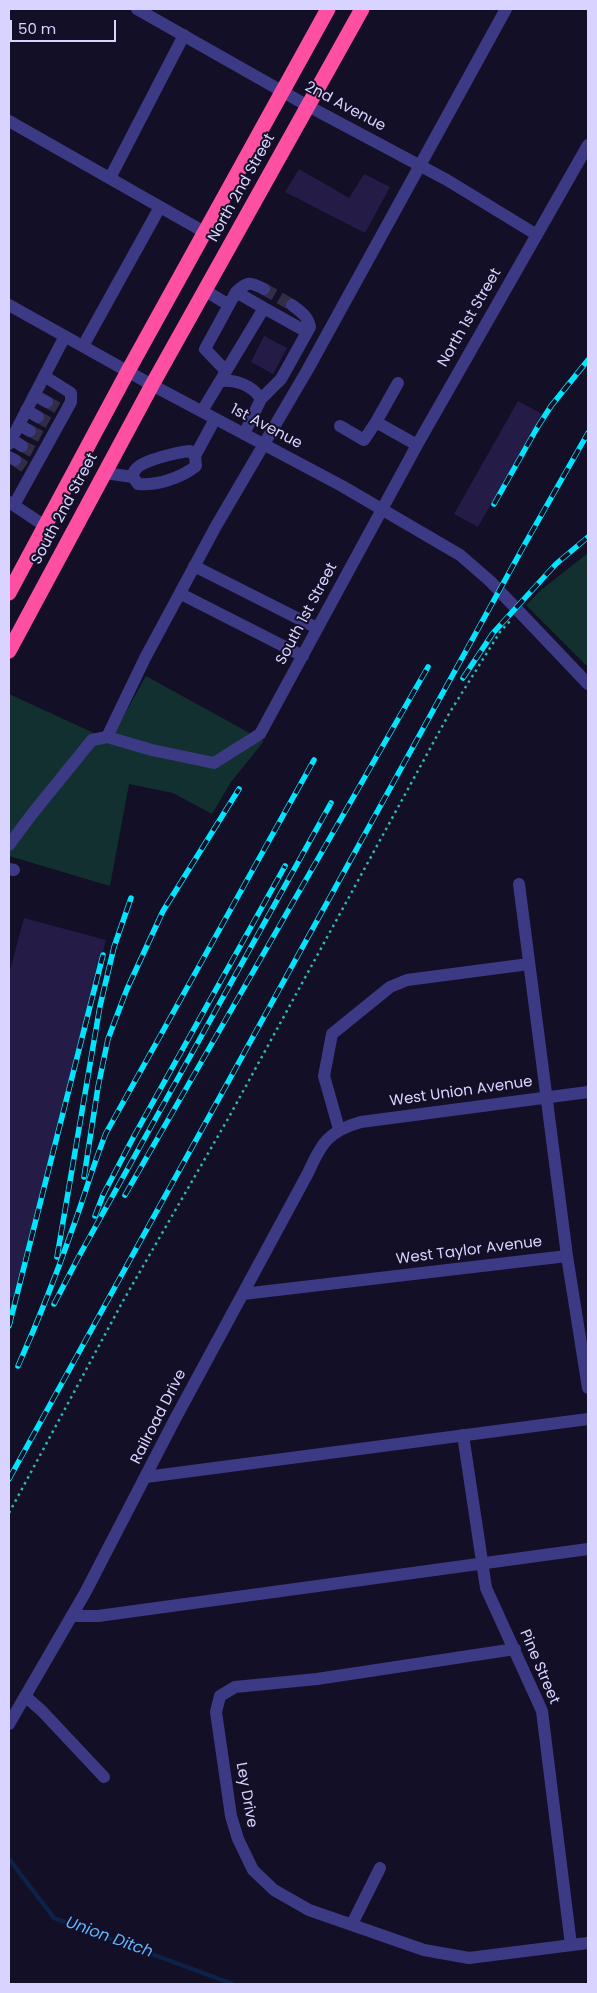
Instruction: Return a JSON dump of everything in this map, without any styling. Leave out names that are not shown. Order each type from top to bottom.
[{"type":"highway","name":"North 2nd Street","points":[[128,372],[284,92],[328,9]]},
{"type":"highway","name":"North 2nd Street","points":[[152,385],[362,9]]},
{"type":"highway","name":"South 2nd Street","points":[[9,593],[128,372]]},
{"type":"highway","name":"South 2nd Street","points":[[9,651],[152,385]]},
{"type":"street","name":"2nd Avenue","points":[[137,9],[308,106],[420,166],[537,235]]},
{"type":"street","points":[[9,845],[92,740],[106,737],[144,658],[181,594],[194,566],[420,166],[506,9]]},
{"type":"street","points":[[110,178],[184,36]]},
{"type":"street","points":[[9,120],[206,232]]},
{"type":"street","name":"North 1st Street","points":[[382,509],[588,145]]},
{"type":"street","points":[[83,346],[160,207]]},
{"type":"street","points":[[261,399],[256,391],[224,376],[205,349],[236,292],[247,283],[252,283],[264,289]]},
{"type":"street","points":[[204,290],[229,305]]},
{"type":"street","points":[[236,292],[308,332]]},
{"type":"street","name":"1st Avenue","points":[[9,305],[128,372],[382,509],[460,555],[490,582],[588,684]]},
{"type":"street","points":[[244,434],[261,399],[282,379],[310,327],[304,314],[292,305]]},
{"type":"street","points":[[202,411],[264,308]]},
{"type":"street","points":[[45,526],[11,503],[23,447],[26,410],[65,336]]},
{"type":"street","points":[[23,447],[46,439],[48,422],[57,407],[71,402],[70,393],[44,376]]},
{"type":"street","points":[[340,426],[364,440],[398,383]]},
{"type":"street","points":[[34,395],[57,407]]},
{"type":"street","points":[[26,410],[48,422]]},
{"type":"street","points":[[105,473],[133,477],[138,484],[149,485],[188,472],[196,466],[195,456],[216,419]]},
{"type":"street","points":[[376,422],[417,445]]},
{"type":"street","points":[[133,477],[135,470],[141,465],[181,452],[190,451],[195,456]]},
{"type":"street","name":"South 1st Street","points":[[106,737],[152,750],[214,763],[260,734],[382,509]]},
{"type":"street","points":[[194,566],[317,628]]},
{"type":"street","points":[[181,594],[303,656]]},
{"type":"street","points":[[518,884],[567,1256],[588,1388]]},
{"type":"street","points":[[340,1129],[324,1076],[332,1034],[390,987],[407,980],[529,964]]},
{"type":"street","name":"West Union Avenue","points":[[340,1129],[361,1122],[588,1092]]},
{"type":"street","name":"Railroad Drive","points":[[9,1724],[72,1616],[319,1149],[332,1134],[340,1129]]},
{"type":"street","name":"West Taylor Avenue","points":[[243,1294],[567,1256]]},
{"type":"street","points":[[146,1477],[588,1418]]},
{"type":"street","name":"Pine Street","points":[[463,1435],[486,1588],[542,1712],[571,1945]]},
{"type":"street","points":[[72,1616],[98,1616],[588,1549]]},
{"type":"street","name":"Ley Drive","points":[[515,1649],[317,1679],[235,1687],[220,1696],[216,1712],[231,1816],[238,1839],[253,1870],[274,1890],[309,1910],[424,1950],[469,1958],[588,1943]]},
{"type":"street","points":[[25,1696],[42,1711],[104,1777]]},
{"type":"street","points":[[352,1924],[380,1868]]},
{"type":"path","points":[[9,1513],[123,1301],[229,1116],[450,712],[500,632],[518,612]]},
{"type":"green space","points":[[588,553],[588,667],[526,605],[541,590]]},
{"type":"green space","points":[[146,676],[264,741],[231,782],[212,814],[173,793],[129,784],[110,886],[9,856],[9,694],[96,734],[108,744]]},
{"type":"building","points":[[299,169],[349,198],[364,174],[390,187],[365,233],[285,192]]},
{"type":"building","points":[[264,336],[287,348],[273,374],[251,362]]},
{"type":"building","points":[[518,401],[542,414],[478,527],[454,514]]},
{"type":"building","points":[[24,918],[106,940],[13,1297],[9,1297],[9,974]]},
{"type":"waterway","name":"Union Ditch","points":[[9,1859],[54,1918],[233,1984]]},
{"type":"tunnel","points":[[264,289],[292,305]]},
{"type":"tunnel","points":[[47,402],[58,408]]},
{"type":"tunnel","points":[[38,417],[49,423]]},
{"type":"tunnel","points":[[30,431],[42,437]]},
{"type":"tunnel","points":[[22,446],[34,452]]},
{"type":"tunnel","points":[[15,460],[25,467]]},
{"type":"railway","points":[[494,504],[551,406],[588,360]]},
{"type":"railway","points":[[9,1479],[588,433]]},
{"type":"railway","points":[[463,678],[493,633],[556,564],[588,537]]},
{"type":"railway","points":[[125,1195],[428,667]]},
{"type":"railway","points":[[18,1366],[60,1264],[106,1133],[314,760]]},
{"type":"railway","points":[[84,1177],[98,1087],[108,1039],[127,989],[163,911],[239,789]]},
{"type":"railway","points":[[54,1304],[331,803]]},
{"type":"railway","points":[[95,1216],[103,1195],[134,1136],[285,866]]},
{"type":"railway","points":[[57,1257],[100,1006],[114,947],[131,898]]},
{"type":"railway","points":[[9,1326],[103,955]]}]
